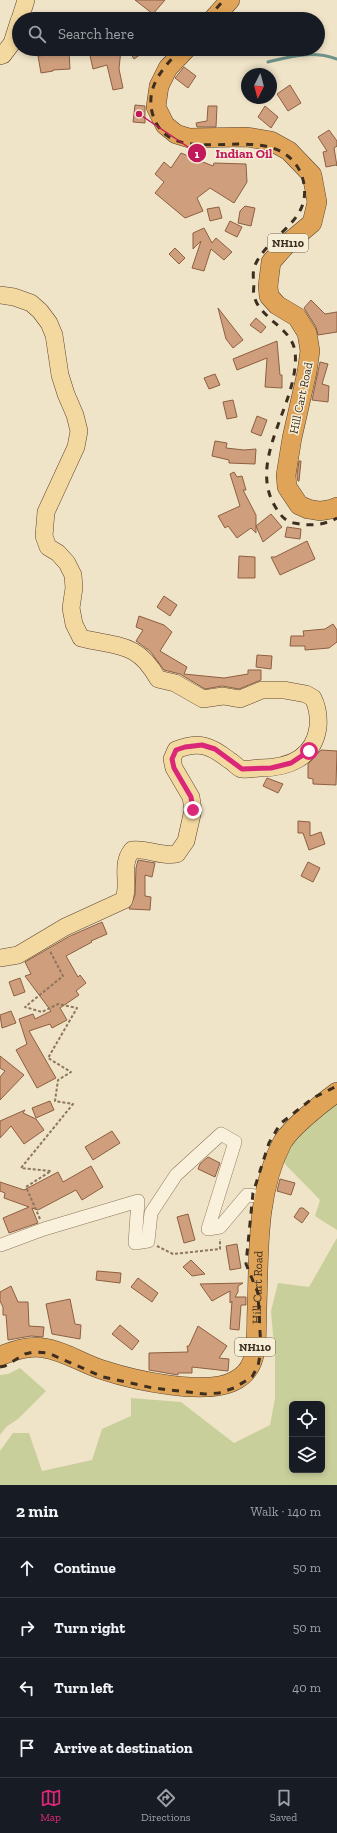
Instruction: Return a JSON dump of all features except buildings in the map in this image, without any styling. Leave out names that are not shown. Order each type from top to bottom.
[{"type":"highway","points":[[219,12],[230,0]]},
{"type":"highway","name":"Hill Cart Road","points":[[179,56],[168,68],[159,86],[156,107],[165,125],[176,134],[190,138],[247,137],[271,141],[289,150],[312,175],[317,202],[312,223],[287,244],[270,262],[268,286],[270,296],[277,305],[297,317],[307,333],[310,351],[307,372],[292,438],[286,475],[287,487],[299,505],[308,509],[320,511],[337,507]]},
{"type":"highway","name":"Hill Cart Road","points":[[0,1356],[28,1348],[42,1347],[57,1351],[102,1370],[155,1383],[200,1387],[222,1385],[236,1380],[246,1372],[252,1362],[255,1348],[258,1255],[264,1197],[269,1176],[282,1142],[295,1127],[337,1092]]},
{"type":"main road","points":[[22,12],[26,0]]},
{"type":"main road","points":[[0,56],[3,55],[12,43]]},
{"type":"main road","points":[[0,295],[14,297],[31,303],[40,311],[49,323],[54,335],[60,375],[66,394],[75,414],[79,431],[76,446],[46,512],[44,536],[48,547],[58,553],[67,563],[73,575],[74,588],[71,608],[74,624],[81,638],[115,644],[139,654],[150,664],[158,679],[175,683],[203,699],[223,696],[240,699],[262,690],[284,690],[306,694],[313,698],[318,709],[317,737],[309,751],[291,763],[271,768],[242,769],[215,749],[202,745],[185,747],[176,750],[172,759],[174,768],[191,797],[193,810],[186,841],[177,854],[165,856],[143,849],[132,850],[126,857],[127,891],[124,900],[65,927],[18,955],[0,958]]},
{"type":"street","points":[[0,1245],[138,1201],[135,1243],[148,1241],[151,1213],[176,1175],[221,1134],[235,1142],[208,1229],[220,1227],[247,1195],[264,1197]]},
{"type":"path","points":[[43,940],[63,976],[25,1007],[42,1012],[58,1004],[77,1008],[48,1058],[71,1072],[58,1080],[55,1101],[73,1104],[21,1168],[51,1171],[26,1186],[44,1230]]},
{"type":"path","points":[[148,1241],[173,1254],[220,1249],[220,1227]]},
{"type":"green space","points":[[337,1098],[337,1230],[315,1216],[320,1200],[283,1162],[289,1144]]},
{"type":"green space","points":[[337,1238],[337,1485],[0,1485],[0,1451],[13,1433],[29,1433],[42,1471],[92,1460],[102,1429],[131,1416],[131,1398],[181,1402],[234,1443],[270,1425],[275,1398],[275,1357],[271,1311],[278,1283],[309,1287]]},
{"type":"green space","points":[[20,1368],[46,1391],[18,1419],[6,1427],[0,1435],[0,1375],[8,1374]]},
{"type":"waterway","points":[[268,62],[294,56]]},
{"type":"waterway","points":[[325,56],[337,59]]},
{"type":"railway","points":[[213,12],[224,0]]},
{"type":"railway","points":[[174,56],[158,77],[152,93],[152,112],[162,131],[177,141],[196,144],[241,144],[262,146],[282,152],[297,166],[302,177],[305,195],[301,209],[289,226],[265,250],[259,258],[253,271],[254,294],[257,304],[262,311],[288,336],[295,351],[295,370],[290,390],[270,450],[267,470],[268,489],[276,508],[288,521],[305,525],[316,525],[326,523],[337,518]]},
{"type":"railway","points":[[0,1367],[5,1366],[25,1354],[34,1352],[48,1353],[103,1377],[153,1388],[205,1394],[219,1393],[234,1388],[252,1377],[258,1366],[261,1350],[258,1293],[246,1264],[253,1193],[269,1143],[280,1124],[313,1098],[337,1086]]},
{"type":"place","name":"Indian Oil","points":[[139,114]]},
{"type":"route","points":[[193,810],[191,797],[174,768],[172,759],[176,750],[185,747],[202,745],[215,749],[242,769],[271,768],[291,763],[309,751]]}]
